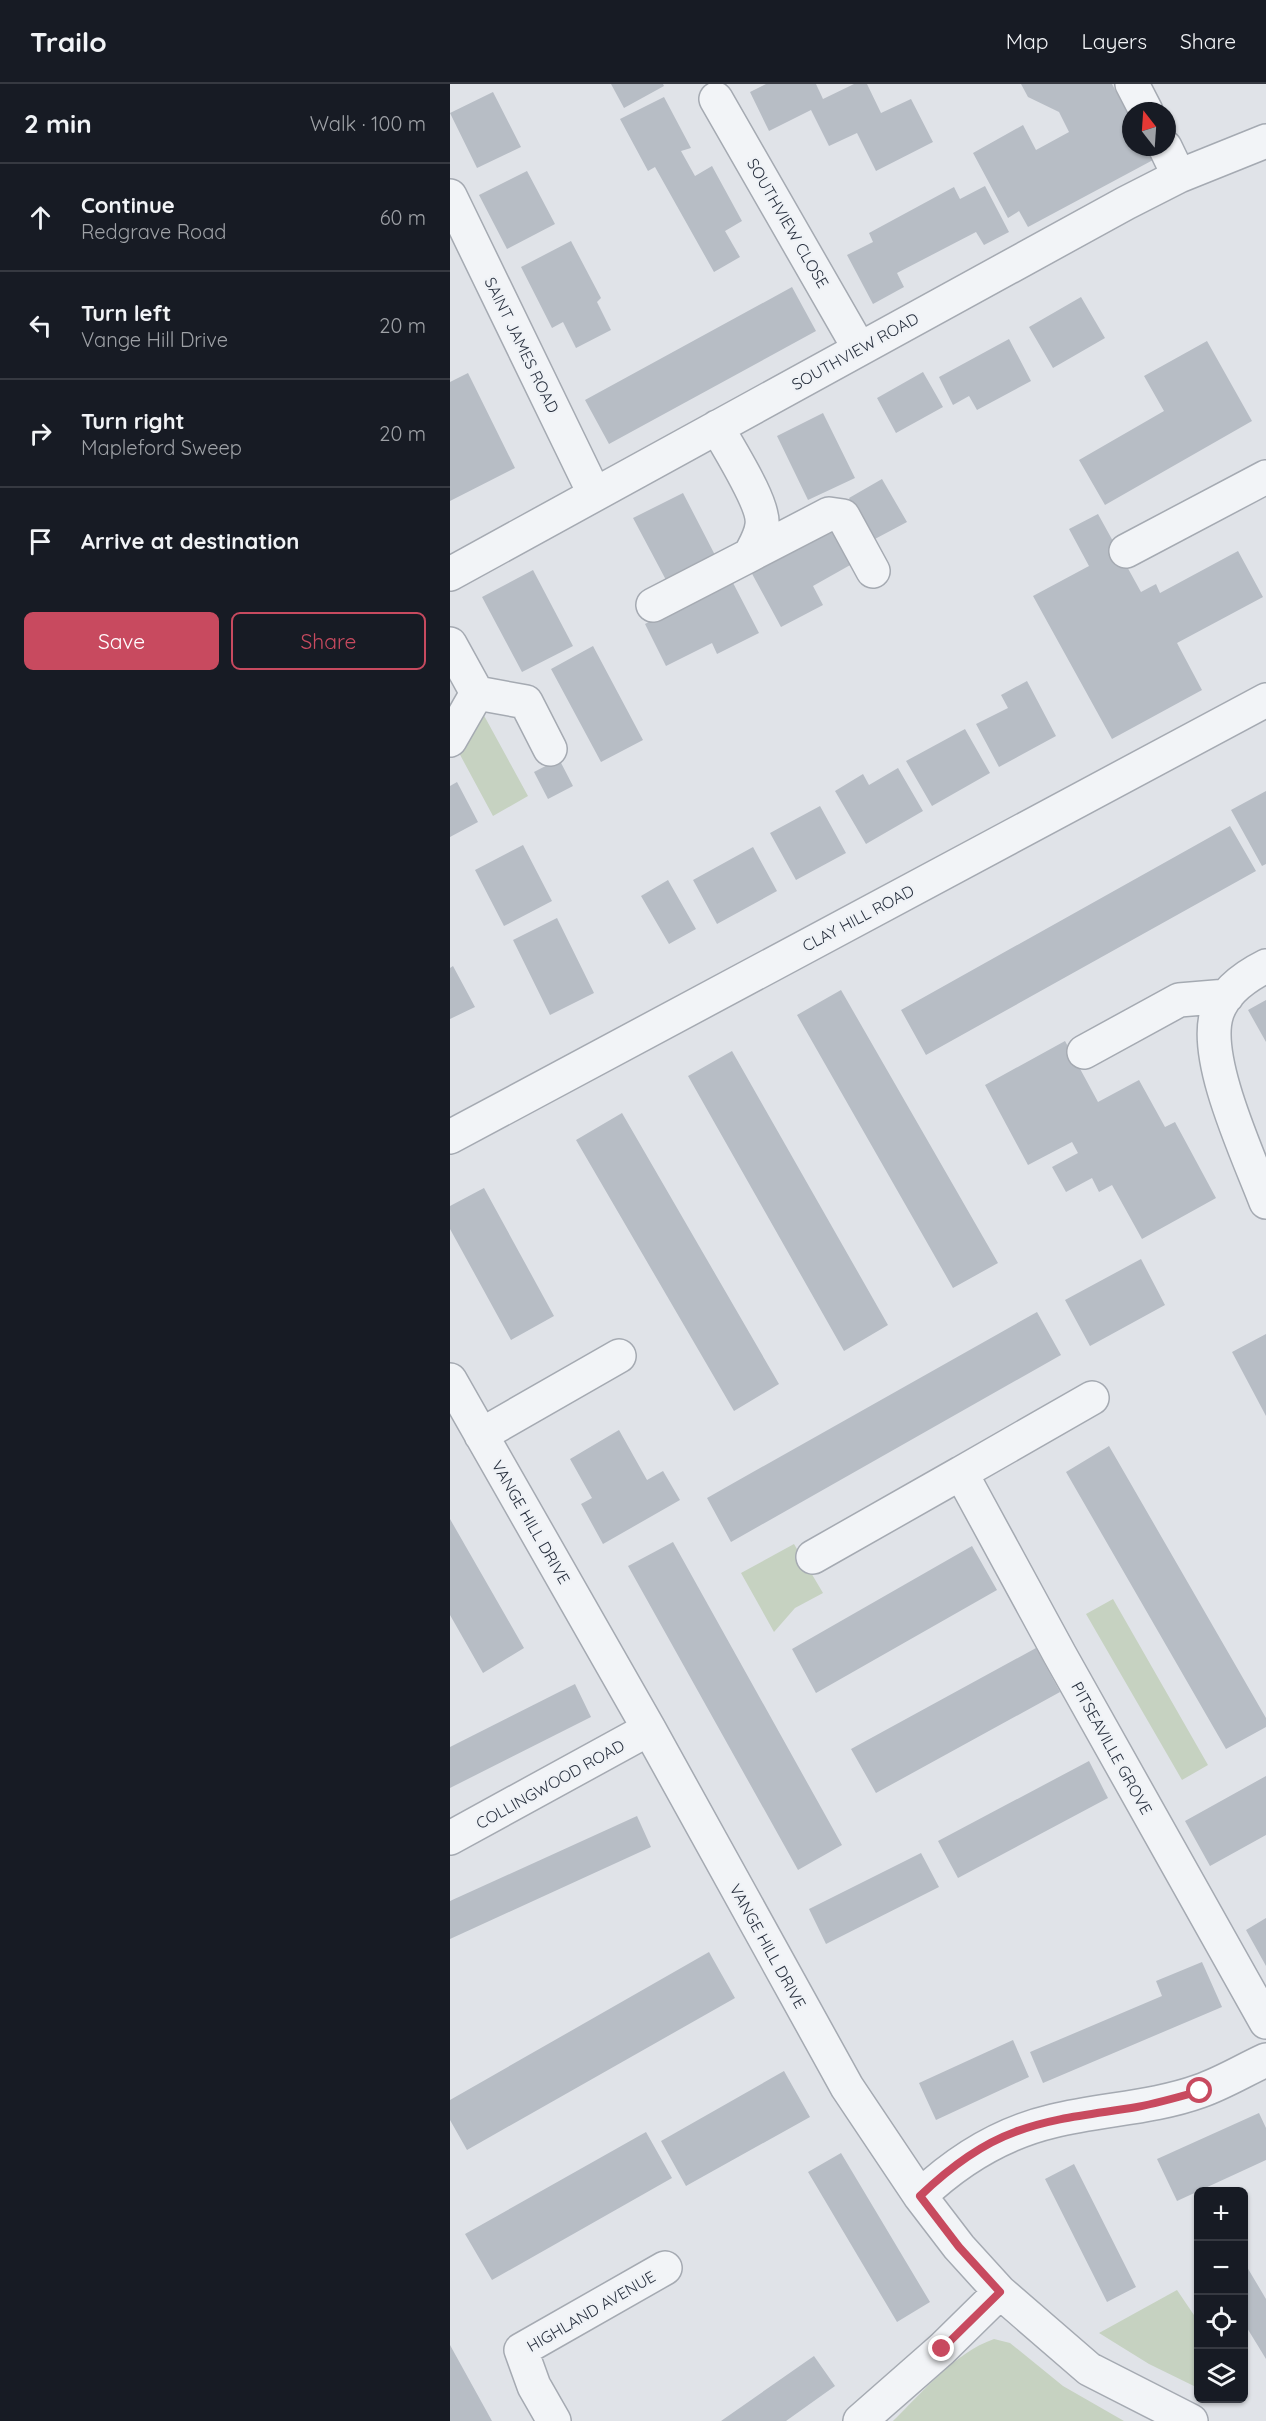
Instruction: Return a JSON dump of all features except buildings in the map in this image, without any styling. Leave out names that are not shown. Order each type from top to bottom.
[{"type":"street","points":[[1132,84],[1141,102]]},
{"type":"street","name":"SOUTHVIEW CLOSE","points":[[716,99],[859,348]]},
{"type":"street","name":"SOUTHVIEW ROAD","points":[[450,574],[859,348],[1179,176],[1266,141]]},
{"type":"street","points":[[1169,156],[1179,176]]},
{"type":"street","name":"SAINT JAMES ROAD","points":[[450,196],[594,493]]},
{"type":"street","points":[[717,427],[760,507],[763,523],[759,540],[750,555]]},
{"type":"street","points":[[1126,551],[1264,482]]},
{"type":"street","points":[[653,605],[829,514],[843,516],[873,571]]},
{"type":"street","points":[[450,644],[477,693]]},
{"type":"street","points":[[477,693],[526,702],[550,750]]},
{"type":"street","points":[[450,740],[477,693]]},
{"type":"street","name":"CLAY HILL ROAD","points":[[450,1137],[1266,700]]},
{"type":"street","points":[[1266,966],[1250,974],[1231,989],[1218,1011],[1213,1032],[1215,1055],[1228,1100],[1266,1202]]},
{"type":"street","points":[[1084,1052],[1179,1000],[1227,996]]},
{"type":"street","points":[[481,1435],[619,1356]]},
{"type":"street","name":"VANGE HILL DRIVE","points":[[450,1380],[650,1729],[847,2087],[920,2196],[959,2247],[1000,2292],[1089,2369],[1191,2421]]},
{"type":"street","points":[[813,1557],[1092,1398]]},
{"type":"street","name":"PITSEAVILLE GROVE","points":[[961,1473],[1060,1655],[1266,2022]]},
{"type":"street","name":"COLLINGWOOD ROAD","points":[[450,1838],[650,1729]]},
{"type":"street","points":[[920,2196],[943,2174],[970,2155],[1014,2132],[1053,2120],[1140,2106],[1200,2091],[1266,2060]]},
{"type":"street","name":"HIGHLAND AVENUE","points":[[554,2421],[534,2386],[521,2350],[665,2268]]},
{"type":"street","points":[[860,2421],[942,2349],[1000,2292]]},
{"type":"green space","points":[[481,710],[528,796],[493,816],[458,751]]},
{"type":"green space","points":[[794,1544],[823,1593],[795,1608],[774,1632],[741,1573]]},
{"type":"green space","points":[[1113,1599],[1208,1765],[1182,1780],[1086,1614]]},
{"type":"green space","points":[[1177,2290],[1194,2315],[1194,2386],[1149,2364],[1099,2333]]},
{"type":"green space","points":[[994,2339],[1010,2343],[1063,2386],[1124,2421],[893,2421],[952,2363],[979,2345]]},
{"type":"route","points":[[942,2349],[1000,2292],[959,2247],[920,2196],[943,2174],[970,2155],[1014,2132],[1053,2120],[1140,2106],[1200,2091]]}]
